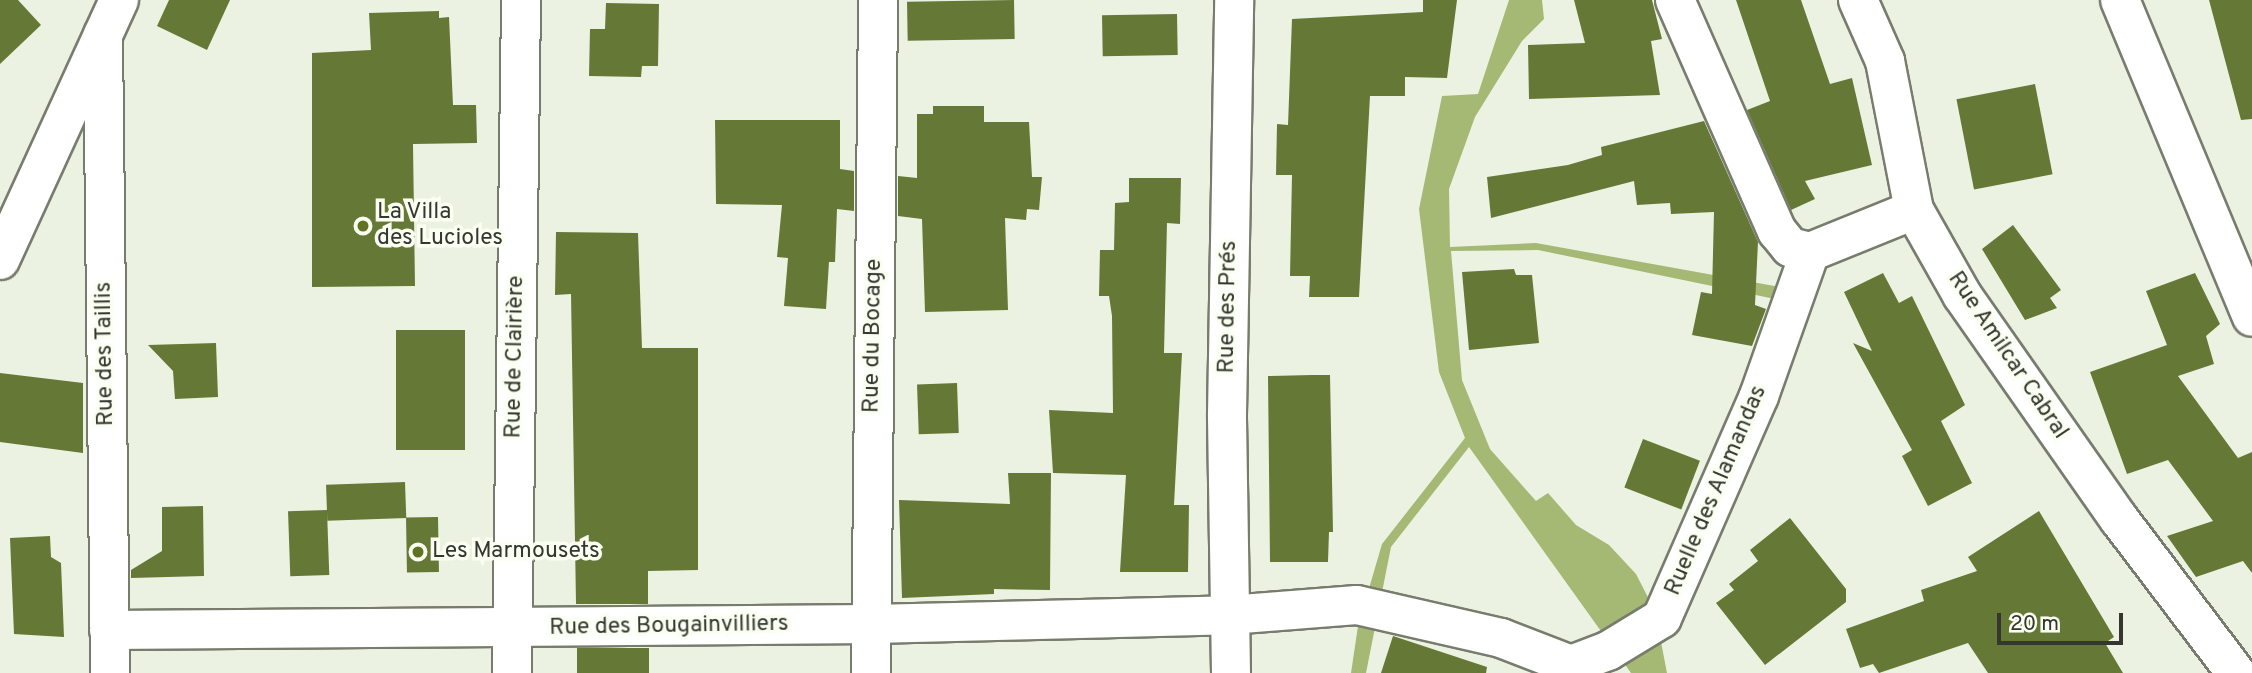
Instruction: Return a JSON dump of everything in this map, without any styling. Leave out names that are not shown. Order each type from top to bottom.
[{"type":"street","points":[[0,260],[119,0]]},
{"type":"street","name":"Rue de Clairière","points":[[512,673],[521,0]]},
{"type":"street","name":"Rue du Bocage","points":[[871,673],[878,0]]},
{"type":"street","name":"Rue des Prés","points":[[1231,673],[1229,615],[1234,0]]},
{"type":"street","points":[[1675,0],[1777,231],[1790,247],[1810,252],[1914,210]]},
{"type":"street","name":"Rue Amilcar Cabral","points":[[1858,0],[1885,61],[1914,210],[1962,295],[2119,519],[2236,673]]},
{"type":"street","points":[[2120,0],[2252,317]]},
{"type":"street","name":"Rue des Taillis","points":[[103,35],[110,673]]},
{"type":"street","name":"Ruelle des Alamandas","points":[[1229,615],[1370,607],[1501,638],[1571,665],[1608,651],[1662,618],[1759,396],[1810,252]]},
{"type":"street","name":"Rue des Bougainvilliers","points":[[109,630],[512,629],[1229,615]]},
{"type":"shaded area","points":[[1509,0],[1542,0],[1544,19],[1522,41],[1475,117],[1449,189],[1450,247],[1536,243],[1780,287],[1775,299],[1538,250],[1451,251],[1462,380],[1490,449],[1536,501],[1548,493],[1576,525],[1609,545],[1636,574],[1655,611],[1667,673],[1631,673],[1469,447],[1391,547],[1366,673],[1351,673],[1358,626],[1382,544],[1465,438],[1439,372],[1419,209],[1442,96],[1478,94]]},
{"type":"building","points":[[0,0],[18,0],[41,25],[0,64]]},
{"type":"building","points":[[169,0],[230,0],[207,50],[157,26]]},
{"type":"building","points":[[1014,0],[1015,39],[908,41],[907,2]]},
{"type":"building","points":[[1423,0],[1457,0],[1447,78],[1405,77],[1405,96],[1370,96],[1359,297],[1309,297],[1310,276],[1290,276],[1292,175],[1276,175],[1277,124],[1288,125],[1292,19],[1423,12]]},
{"type":"building","points":[[1574,0],[1652,0],[1662,39],[1651,41],[1660,95],[1529,99],[1528,45],[1585,43]]},
{"type":"building","points":[[1736,0],[1801,0],[1830,84],[1852,78],[1872,165],[1805,181],[1815,199],[1791,210],[1747,110],[1770,101]]},
{"type":"building","points":[[2209,0],[2252,0],[2252,119],[2241,120]]},
{"type":"building","points":[[606,3],[659,4],[658,66],[642,66],[641,77],[589,76],[590,29],[605,29]]},
{"type":"building","points":[[439,11],[439,18],[449,17],[453,105],[476,105],[477,143],[413,144],[415,286],[312,287],[312,53],[371,50],[369,13]]},
{"type":"building","points":[[1177,14],[1178,55],[1103,56],[1102,15]]},
{"type":"building","points":[[2035,84],[2053,174],[1974,190],[1956,99]]},
{"type":"building","points":[[933,106],[984,106],[984,122],[1029,122],[1032,177],[1042,177],[1039,210],[1027,209],[1026,220],[1005,218],[1008,310],[925,312],[922,219],[898,216],[898,176],[917,178],[917,114],[933,114]]},
{"type":"building","points":[[715,120],[840,120],[840,169],[854,171],[854,211],[837,209],[835,262],[829,262],[826,309],[784,306],[788,258],[777,257],[782,205],[716,204]]},
{"type":"building","points":[[1704,121],[1758,242],[1755,305],[1766,309],[1752,346],[1692,335],[1701,292],[1712,294],[1714,212],[1671,214],[1670,203],[1637,205],[1634,181],[1491,218],[1487,177],[1568,165],[1602,155],[1601,147]]},
{"type":"building","points":[[1129,178],[1181,178],[1180,224],[1167,223],[1164,353],[1182,353],[1174,505],[1189,505],[1188,572],[1120,572],[1126,475],[1053,473],[1049,410],[1113,413],[1112,316],[1109,296],[1099,296],[1100,250],[1114,250],[1115,203],[1129,202]]},
{"type":"building","points":[[2013,225],[2061,290],[2050,298],[2057,308],[2025,320],[1982,249]]},
{"type":"building","points":[[556,232],[638,233],[642,348],[698,348],[698,570],[648,571],[648,604],[576,604],[571,294],[555,295]]},
{"type":"building","points":[[1514,269],[1516,275],[1532,275],[1539,343],[1469,350],[1462,272]]},
{"type":"building","points":[[1883,273],[1899,303],[1912,296],[1965,405],[1941,421],[1972,483],[1928,506],[1902,456],[1912,450],[1853,343],[1872,351],[1844,292]]},
{"type":"building","points":[[2195,273],[2220,324],[2206,336],[2214,364],[2178,376],[2238,458],[2252,452],[2252,573],[2243,561],[2196,577],[2167,536],[2213,521],[2168,460],[2127,474],[2090,372],[2167,345],[2146,291]]},
{"type":"building","points":[[396,330],[465,330],[465,450],[396,450]]},
{"type":"building","points":[[216,343],[218,397],[175,399],[173,371],[148,345]]},
{"type":"building","points":[[0,373],[83,383],[83,453],[0,442]]},
{"type":"building","points":[[1330,375],[1333,532],[1329,532],[1328,562],[1270,562],[1268,376]]},
{"type":"building","points":[[957,383],[959,433],[919,434],[917,384]]},
{"type":"building","points":[[1643,439],[1700,461],[1681,509],[1624,488]]},
{"type":"building","points":[[1008,473],[1051,473],[1050,590],[994,589],[994,594],[902,598],[899,500],[1010,504]]},
{"type":"building","points":[[405,482],[406,518],[327,521],[326,485]]},
{"type":"building","points":[[203,506],[204,576],[131,578],[131,570],[162,551],[162,507]]},
{"type":"building","points":[[327,510],[329,575],[290,576],[288,511]]},
{"type":"building","points":[[2039,511],[2114,637],[2105,643],[2123,673],[1988,673],[1968,643],[1879,673],[1873,664],[1860,668],[1846,629],[1924,601],[1921,590],[1977,571],[1968,557]]},
{"type":"building","points":[[438,517],[439,572],[407,573],[406,518]]},
{"type":"building","points":[[1790,518],[1846,589],[1846,602],[1765,665],[1716,603],[1734,590],[1729,584],[1758,561],[1750,550]]},
{"type":"building","points":[[50,536],[51,557],[61,563],[64,637],[14,634],[10,538]]},
{"type":"building","points":[[1393,636],[1487,667],[1486,673],[1381,673]]},
{"type":"building","points":[[577,648],[649,648],[649,673],[577,673]]},
{"type":"place","name":"La Villa des Lucioles","points":[[363,226]]},
{"type":"place","name":"Les Marmousets","points":[[418,552]]}]
